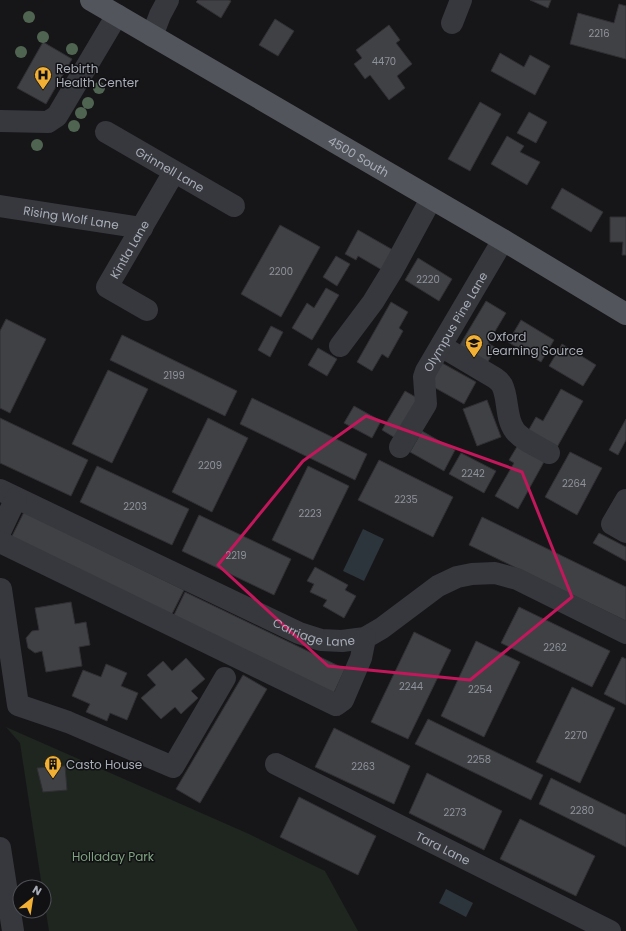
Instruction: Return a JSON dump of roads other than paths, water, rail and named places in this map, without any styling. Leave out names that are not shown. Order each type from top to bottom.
[{"type":"main road","name":"4500 South","points":[[91,0],[503,240],[626,314]]},
{"type":"street","points":[[152,36],[160,15],[168,0]]},
{"type":"street","points":[[452,23],[461,0]]},
{"type":"street","points":[[0,121],[48,122],[57,116],[117,15]]},
{"type":"street","name":"Grinnell Lane","points":[[106,132],[234,206]]},
{"type":"street","name":"Kintla Lane","points":[[147,310],[107,288],[174,172]]},
{"type":"street","points":[[340,346],[374,302],[431,199]]},
{"type":"street","name":"Rising Wolf Lane","points":[[0,206],[142,228]]},
{"type":"street","name":"Olympus Pine Lane","points":[[400,447],[426,404],[424,377],[426,371],[503,240]]},
{"type":"street","points":[[441,346],[495,378],[504,390],[510,421],[518,435],[549,453]]},
{"type":"street","points":[[0,532],[8,494]]},
{"type":"street","name":"Carriage Lane","points":[[8,494],[298,633],[321,640],[342,641],[365,638],[382,628],[438,586],[457,577],[472,574],[495,573],[517,579],[626,633]]},
{"type":"street","points":[[626,500],[612,524],[626,532]]},
{"type":"street","points":[[0,542],[336,705],[343,700],[361,658],[365,638]]},
{"type":"street","points":[[0,589],[9,707],[68,722],[173,767],[225,678]]},
{"type":"street","name":"Tara Lane","points":[[276,764],[610,931]]},
{"type":"street","points":[[0,848],[3,884],[11,930]]},
{"type":"place","name":"Rebirth Health Center","points":[[43,90]]},
{"type":"place","name":"Oxford Learning Source","points":[[474,358]]},
{"type":"place","name":"Casto House","points":[[53,779]]},
{"type":"park label","name":"Holladay Park","points":[[113,856]]}]
